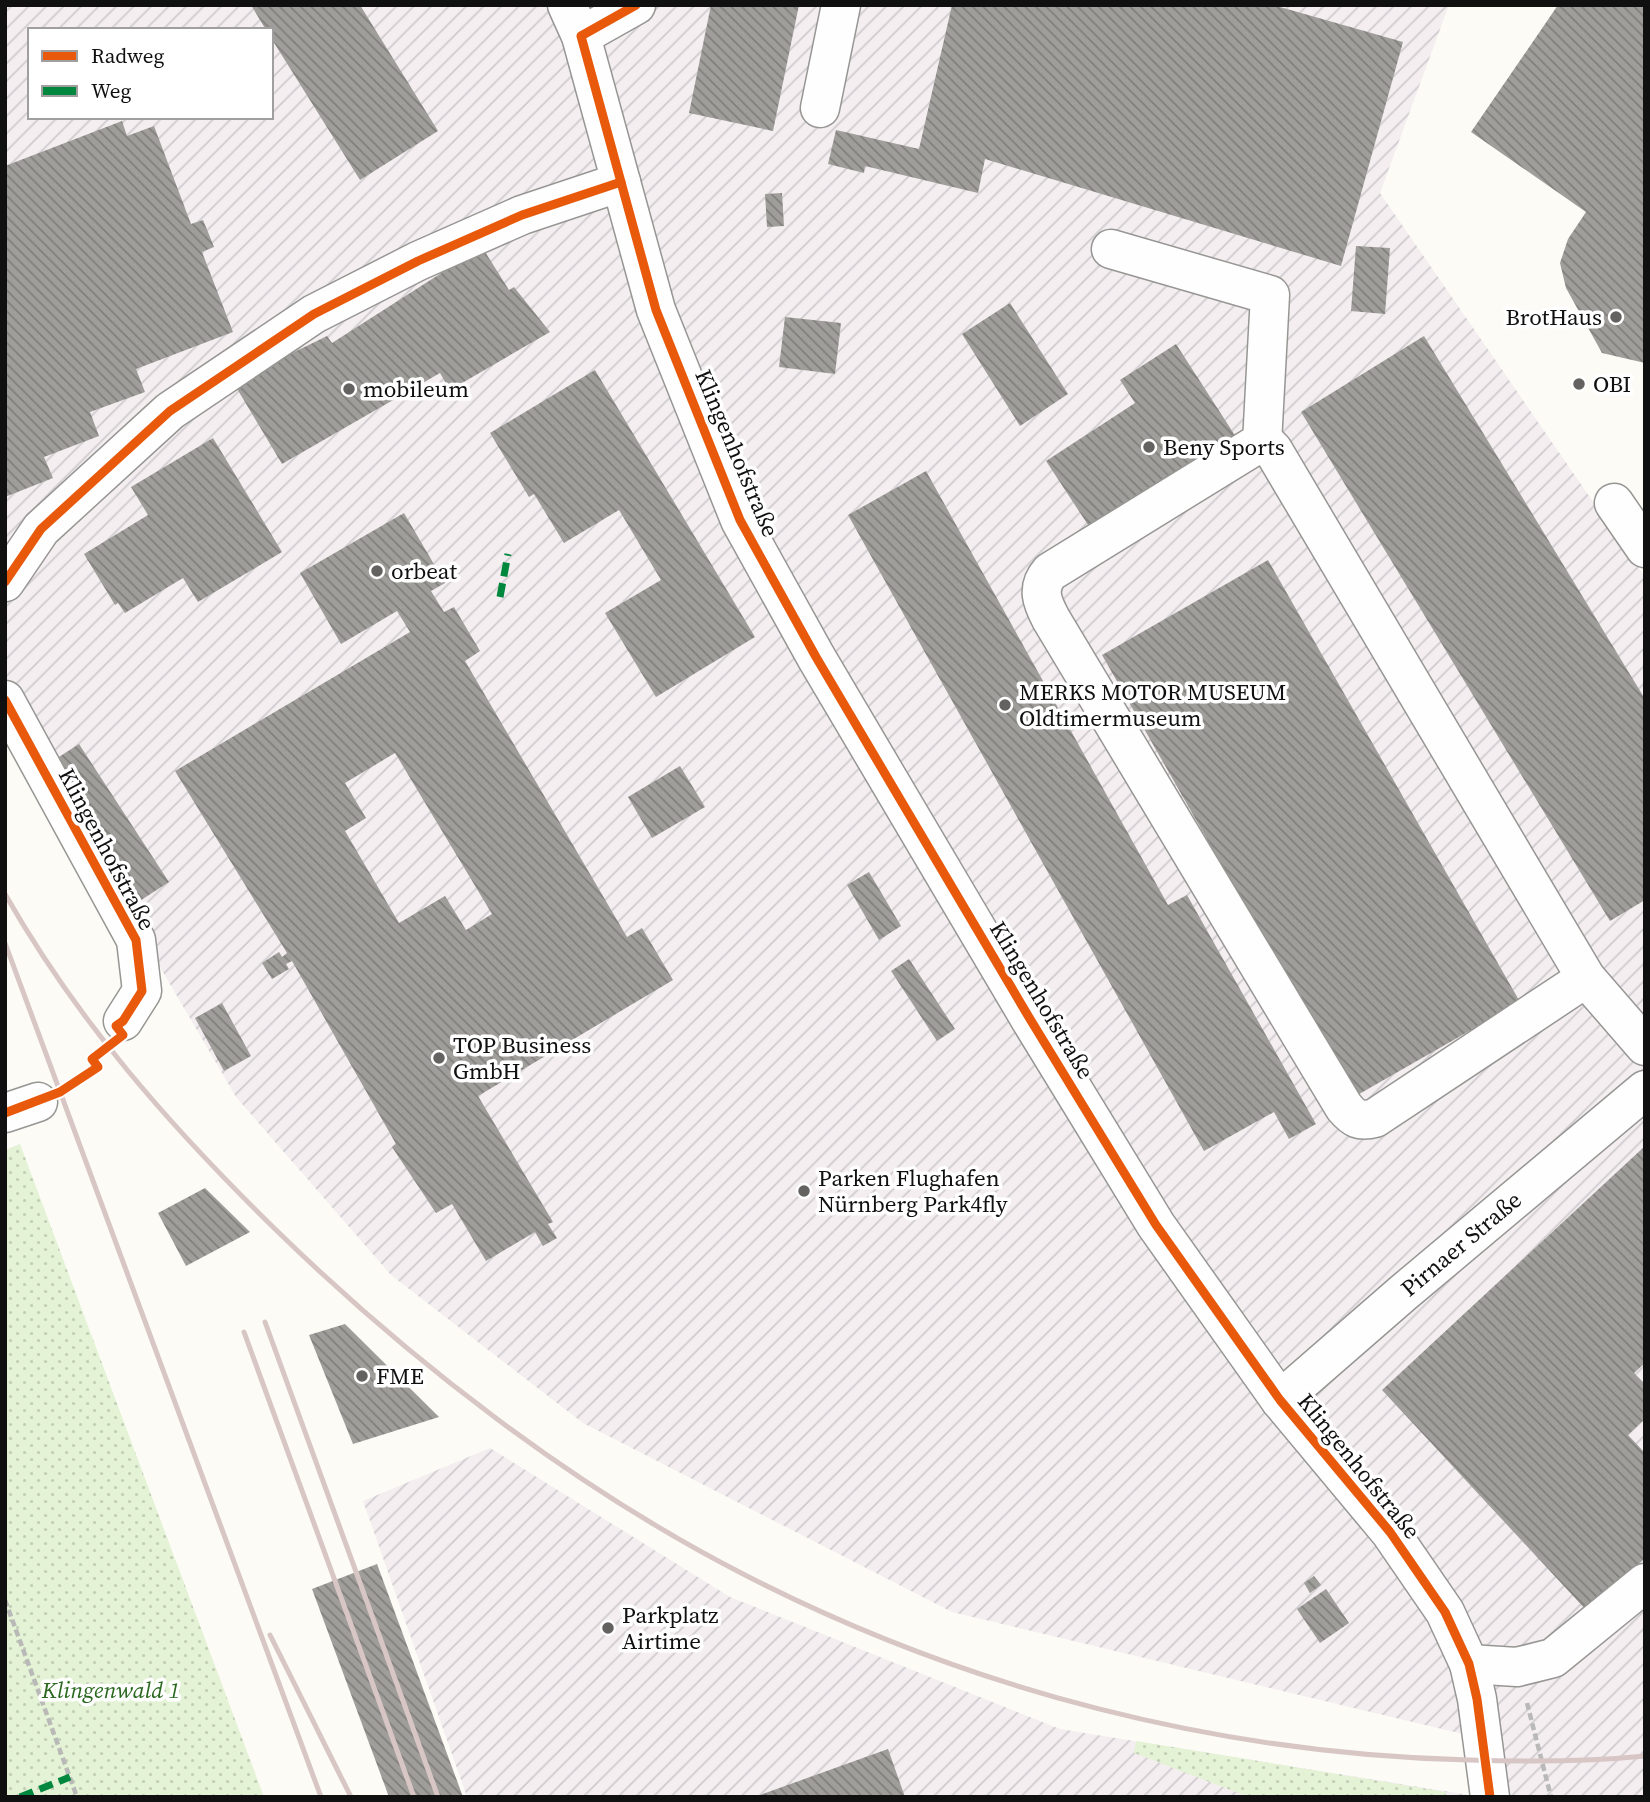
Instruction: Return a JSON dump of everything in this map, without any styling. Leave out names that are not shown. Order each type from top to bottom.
[{"type":"street","points":[[574,21],[636,5]]},
{"type":"street","points":[[821,108],[841,5]]},
{"type":"street","name":"Klingenhofstraße","points":[[574,21],[656,310],[740,520],[817,657],[1030,1019],[1156,1225],[1280,1400],[1390,1532],[1445,1612],[1469,1664],[1477,1699],[1490,1797]]},
{"type":"street","points":[[5,582],[41,529],[170,411],[314,314],[418,261],[522,215],[621,182]]},
{"type":"street","points":[[1111,248],[1270,295],[1262,443]]},
{"type":"street","points":[[1262,443],[1050,572],[1044,579],[1042,602],[1344,1107],[1359,1120],[1375,1118],[1586,978]]},
{"type":"street","points":[[1262,443],[1273,450],[1586,978],[1645,1045]]},
{"type":"street","points":[[1614,503],[1645,548]]},
{"type":"street","name":"Klingenhofstraße","points":[[5,700],[136,940],[142,991],[123,1021]]},
{"type":"street","name":"Pirnaer Straße","points":[[1280,1400],[1645,1090]]},
{"type":"street","points":[[1469,1664],[1517,1667],[1553,1658],[1645,1583]]},
{"type":"path","points":[[22,1107],[60,1092],[98,1067],[92,1059],[123,1035],[116,1026],[123,1021]]},
{"type":"path","points":[[5,1600],[77,1797]]},
{"type":"path","points":[[1517,1667],[1551,1797]]},
{"type":"shaded area","points":[[5,5],[1449,5],[1380,193],[1645,577],[1645,1797],[467,1797],[363,1501],[490,1448],[730,1597],[1060,1729],[1469,1795],[1463,1734],[952,1612],[583,1423],[391,1275],[236,1097],[5,702]]},
{"type":"green space","name":"Klingenwald 1","points":[[20,1144],[264,1797],[5,1797],[5,1150]]},
{"type":"green space","points":[[1136,1741],[1446,1792],[1446,1797],[1249,1797],[1134,1753]]},
{"type":"building","points":[[251,5],[360,5],[438,131],[360,180],[273,41],[273,28],[265,28]]},
{"type":"building","points":[[711,5],[799,5],[773,131],[689,113]]},
{"type":"building","points":[[952,5],[1273,5],[1403,42],[1341,266],[985,159],[978,193],[865,166],[864,173],[828,164],[836,130],[919,149]]},
{"type":"building","points":[[1558,5],[1645,5],[1645,363],[1602,353],[1566,288],[1560,263],[1568,239],[1586,212],[1471,132]]},
{"type":"building","points":[[122,121],[127,136],[154,126],[191,224],[203,220],[214,247],[202,252],[233,332],[136,369],[145,392],[90,412],[99,436],[44,457],[53,478],[5,497],[5,166]]},
{"type":"building","points":[[782,193],[784,226],[767,227],[765,194]]},
{"type":"building","points":[[1356,246],[1390,248],[1385,314],[1351,311]]},
{"type":"building","points":[[482,247],[509,290],[514,287],[550,332],[450,390],[440,373],[282,464],[233,382],[327,336],[332,343]]},
{"type":"building","points":[[1010,303],[1068,394],[1020,426],[962,334]]},
{"type":"building","points":[[785,317],[841,323],[835,374],[779,367]]},
{"type":"building","points":[[1424,336],[1645,699],[1645,900],[1610,921],[1301,412]]},
{"type":"building","points":[[1176,344],[1236,437],[1092,531],[1046,461],[1135,403],[1120,380]]},
{"type":"building","points":[[595,370],[755,637],[656,697],[605,613],[661,580],[619,510],[564,543],[534,494],[529,497],[490,433]]},
{"type":"building","points":[[213,438],[282,552],[198,602],[183,578],[125,613],[118,603],[115,605],[84,554],[148,515],[131,487]]},
{"type":"building","name":"MERKS MOTOR MUSEUM Oldtimermuseum","points":[[926,471],[1168,905],[1187,895],[1316,1124],[1289,1139],[1274,1112],[1204,1151],[848,515]]},
{"type":"building","points":[[404,513],[445,583],[431,591],[444,612],[454,607],[480,651],[465,661],[627,937],[642,928],[673,980],[478,1096],[553,1222],[548,1224],[557,1238],[543,1246],[535,1232],[486,1261],[452,1204],[436,1213],[392,1147],[396,1144],[292,961],[286,964],[289,969],[272,979],[262,963],[279,952],[282,957],[287,953],[175,771],[410,632],[397,611],[341,644],[300,573]],"holes":[[[395,753],[492,914],[466,930],[445,896],[399,923],[345,831],[366,818],[345,783]]]},
{"type":"building","points":[[1268,560],[1520,1002],[1354,1097],[1102,655]]},
{"type":"building","points":[[79,744],[169,882],[135,904],[45,766]]},
{"type":"building","points":[[680,766],[705,807],[652,838],[628,797]]},
{"type":"building","points":[[869,872],[901,926],[879,940],[847,885]]},
{"type":"building","points":[[909,959],[955,1029],[937,1041],[891,971]]},
{"type":"building","points":[[222,1003],[251,1056],[224,1071],[195,1018]]},
{"type":"building","points":[[1645,1146],[1645,1363],[1634,1373],[1645,1384],[1645,1419],[1628,1435],[1645,1453],[1645,1558],[1587,1611],[1382,1390]]},
{"type":"building","points":[[205,1188],[250,1232],[186,1266],[158,1213]]},
{"type":"building","name":"FME","points":[[345,1324],[439,1417],[353,1444],[309,1335]]},
{"type":"building","points":[[377,1564],[463,1797],[389,1797],[312,1589]]},
{"type":"building","points":[[1314,1576],[1321,1585],[1310,1593],[1304,1583]]},
{"type":"building","points":[[1326,1589],[1349,1623],[1320,1643],[1297,1609]]},
{"type":"building","points":[[888,1749],[905,1797],[757,1796]]},
{"type":"railway","points":[[5,894],[63,986],[128,1071],[198,1151],[326,1278],[438,1373],[557,1462],[682,1541],[745,1575],[830,1616],[917,1652],[1006,1682],[1097,1708],[1189,1729],[1281,1745],[1375,1755],[1535,1761],[1645,1756]]},
{"type":"railway","points":[[5,943],[321,1797]]},
{"type":"railway","points":[[265,1322],[438,1797]]},
{"type":"railway","points":[[244,1332],[414,1797]]},
{"type":"railway","points":[[270,1635],[351,1797]]},
{"type":"marked path","points":[[500,597],[508,554]]},
{"type":"marked path","points":[[20,1797],[70,1777]]},
{"type":"cycle path","points":[[636,5],[581,36],[656,310],[740,520],[816,657],[1030,1019],[1156,1225],[1280,1400],[1390,1532],[1445,1612],[1469,1664],[1477,1699],[1490,1797]]},
{"type":"cycle path","points":[[5,582],[41,529],[170,411],[314,314],[418,261],[522,215],[621,182]]},
{"type":"cycle path","points":[[5,700],[136,940],[142,991],[123,1021],[116,1026],[123,1035],[92,1059],[98,1067],[60,1092],[5,1113]]},
{"type":"place","name":"BrotHaus","points":[[1616,317]]},
{"type":"place","name":"OBI","points":[[1579,384]]},
{"type":"place","name":"mobileum","points":[[349,389]]},
{"type":"place","name":"Beny Sports","points":[[1149,447]]},
{"type":"place","name":"orbeat","points":[[377,571]]},
{"type":"place","name":"MERKS MOTOR MUSEUM Oldtimermuseum","points":[[1005,705]]},
{"type":"place","name":"TOP Business GmbH","points":[[439,1058]]},
{"type":"place","name":"Parken Flughafen Nürnberg Park4fly","points":[[804,1191]]},
{"type":"place","name":"FME","points":[[362,1376]]},
{"type":"place","name":"Parkplatz Airtime","points":[[608,1628]]}]
